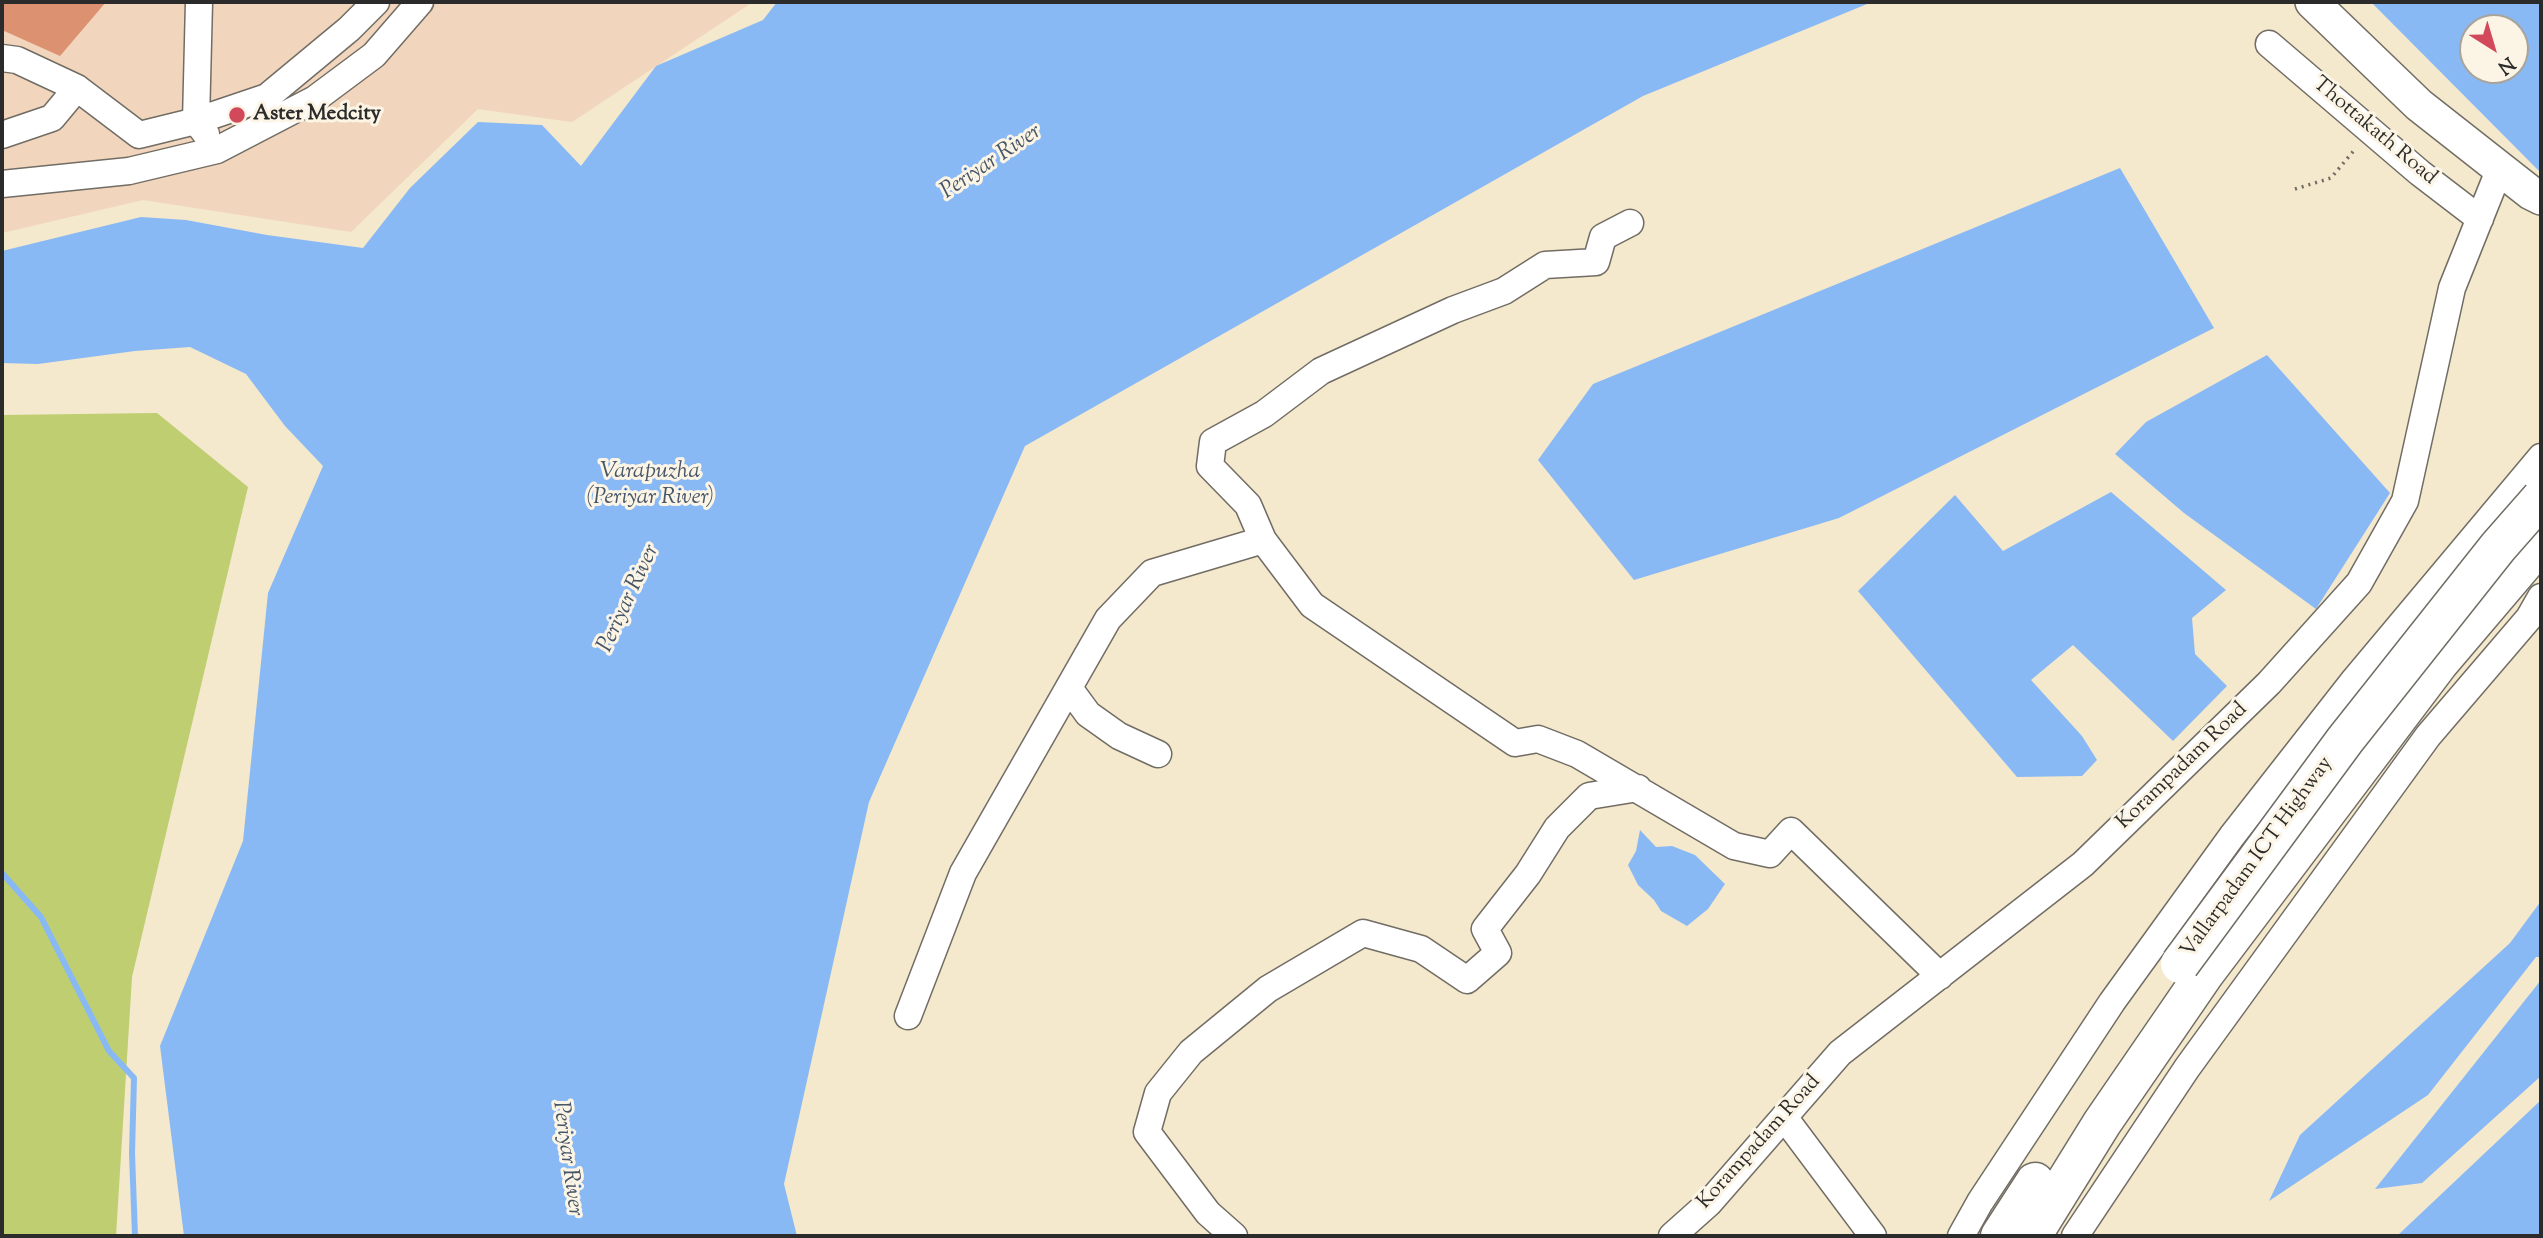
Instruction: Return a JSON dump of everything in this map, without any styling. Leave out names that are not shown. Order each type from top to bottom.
[{"type":"highway","name":"Vallarpadam ICT Highway","points":[[2032,1236],[2193,969],[2345,740],[2498,547],[2525,496]]},
{"type":"highway","name":"Vallarpadam ICT Highway","points":[[2000,1236],[2077,1113],[2440,663],[2541,543]]},
{"type":"main road","points":[[2312,2],[2418,105],[2541,198]]},
{"type":"street","points":[[199,2],[196,121],[217,150]]},
{"type":"street","points":[[2,58],[17,60],[77,88],[139,135],[196,121],[267,97],[349,29],[376,2]]},
{"type":"street","points":[[2,184],[129,171],[217,150],[315,100],[374,55],[420,2]]},
{"type":"street","name":"Thottakath Road","points":[[2269,44],[2420,173],[2480,219]]},
{"type":"street","points":[[2,135],[52,118],[77,88]]},
{"type":"street","name":"Korampadam Road","points":[[1672,1236],[1709,1203],[1840,1053],[2083,864],[2269,683],[2359,583],[2404,501],[2452,289],[2500,168]]},
{"type":"street","points":[[1630,223],[1603,237],[1596,262],[1545,265],[1504,291],[1453,310],[1321,371],[1264,414],[1213,442],[1210,466],[1248,505],[1263,540],[1312,605],[1515,743],[1538,739],[1577,754],[1734,846],[1770,854],[1791,831],[1940,975]]},
{"type":"street","points":[[1961,1236],[1980,1202],[2112,1002],[2232,836],[2355,679],[2525,496],[2541,457]]},
{"type":"street","points":[[2525,496],[2541,535]]},
{"type":"street","points":[[908,1016],[963,873],[1108,619],[1152,573],[1263,540]]},
{"type":"street","points":[[2075,1236],[2187,1068],[2428,736],[2529,618],[2541,597]]},
{"type":"street","points":[[1069,688],[1088,714],[1119,736],[1158,754]]},
{"type":"street","points":[[1234,1236],[1208,1213],[1147,1132],[1158,1093],[1191,1052],[1268,989],[1363,933],[1421,949],[1467,980],[1498,953],[1485,929],[1528,874],[1557,828],[1589,796],[1638,788]]},
{"type":"street","points":[[1784,1117],[1873,1236]]},
{"type":"path","points":[[2295,189],[2331,178],[2371,130]]},
{"type":"shaded area","name":"Aster Medcity","points":[[2,2],[753,2],[572,122],[478,109],[351,232],[143,200],[2,233]]},
{"type":"green space","points":[[157,413],[248,487],[132,977],[116,1236],[2,1236],[2,415]]},
{"type":"water","name":"Varapuzha (Periyar River)","points":[[777,2],[1872,2],[1643,96],[1025,446],[869,802],[784,1184],[797,1236],[184,1236],[160,1046],[243,841],[268,593],[323,466],[285,426],[246,374],[190,347],[135,351],[38,364],[2,363],[2,251],[141,217],[186,220],[267,235],[363,248],[410,188],[478,122],[542,125],[581,166],[656,66],[763,20]]},
{"type":"water","points":[[2371,2],[2541,2],[2540,172]]},
{"type":"water","points":[[2120,168],[2214,328],[1839,518],[1634,580],[1538,460],[1593,384]]},
{"type":"water","points":[[2267,355],[2390,493],[2316,609],[2184,513],[2115,454],[2146,422]]},
{"type":"water","points":[[2111,492],[2226,590],[2192,618],[2195,654],[2227,686],[2173,741],[2073,645],[2031,680],[2082,736],[2097,760],[2082,776],[2017,777],[1858,591],[1955,495],[2003,551]]},
{"type":"water","points":[[1640,830],[1656,847],[1672,846],[1695,855],[1725,884],[1708,909],[1687,926],[1661,911],[1638,885],[1628,865],[1636,851]]},
{"type":"water","points":[[2541,901],[2541,957],[2536,957],[2428,1095],[2269,1201],[2300,1135],[2510,943]]},
{"type":"water","points":[[2541,980],[2541,1076],[2422,1183],[2375,1189]]},
{"type":"water","points":[[2541,1100],[2541,1236],[2397,1236]]},
{"type":"building","points":[[2,2],[106,2],[60,56],[2,30]]},
{"type":"waterway","points":[[2,873],[41,917],[109,1051],[134,1078],[132,1153],[135,1236]]},
{"type":"place","name":"Aster Medcity","points":[[237,115]]},
{"type":"water label","name":"Periyar River","points":[[992,163]]},
{"type":"water label","name":"Periyar River","points":[[630,599]]},
{"type":"water label","name":"Periyar River","points":[[566,1159]]}]
